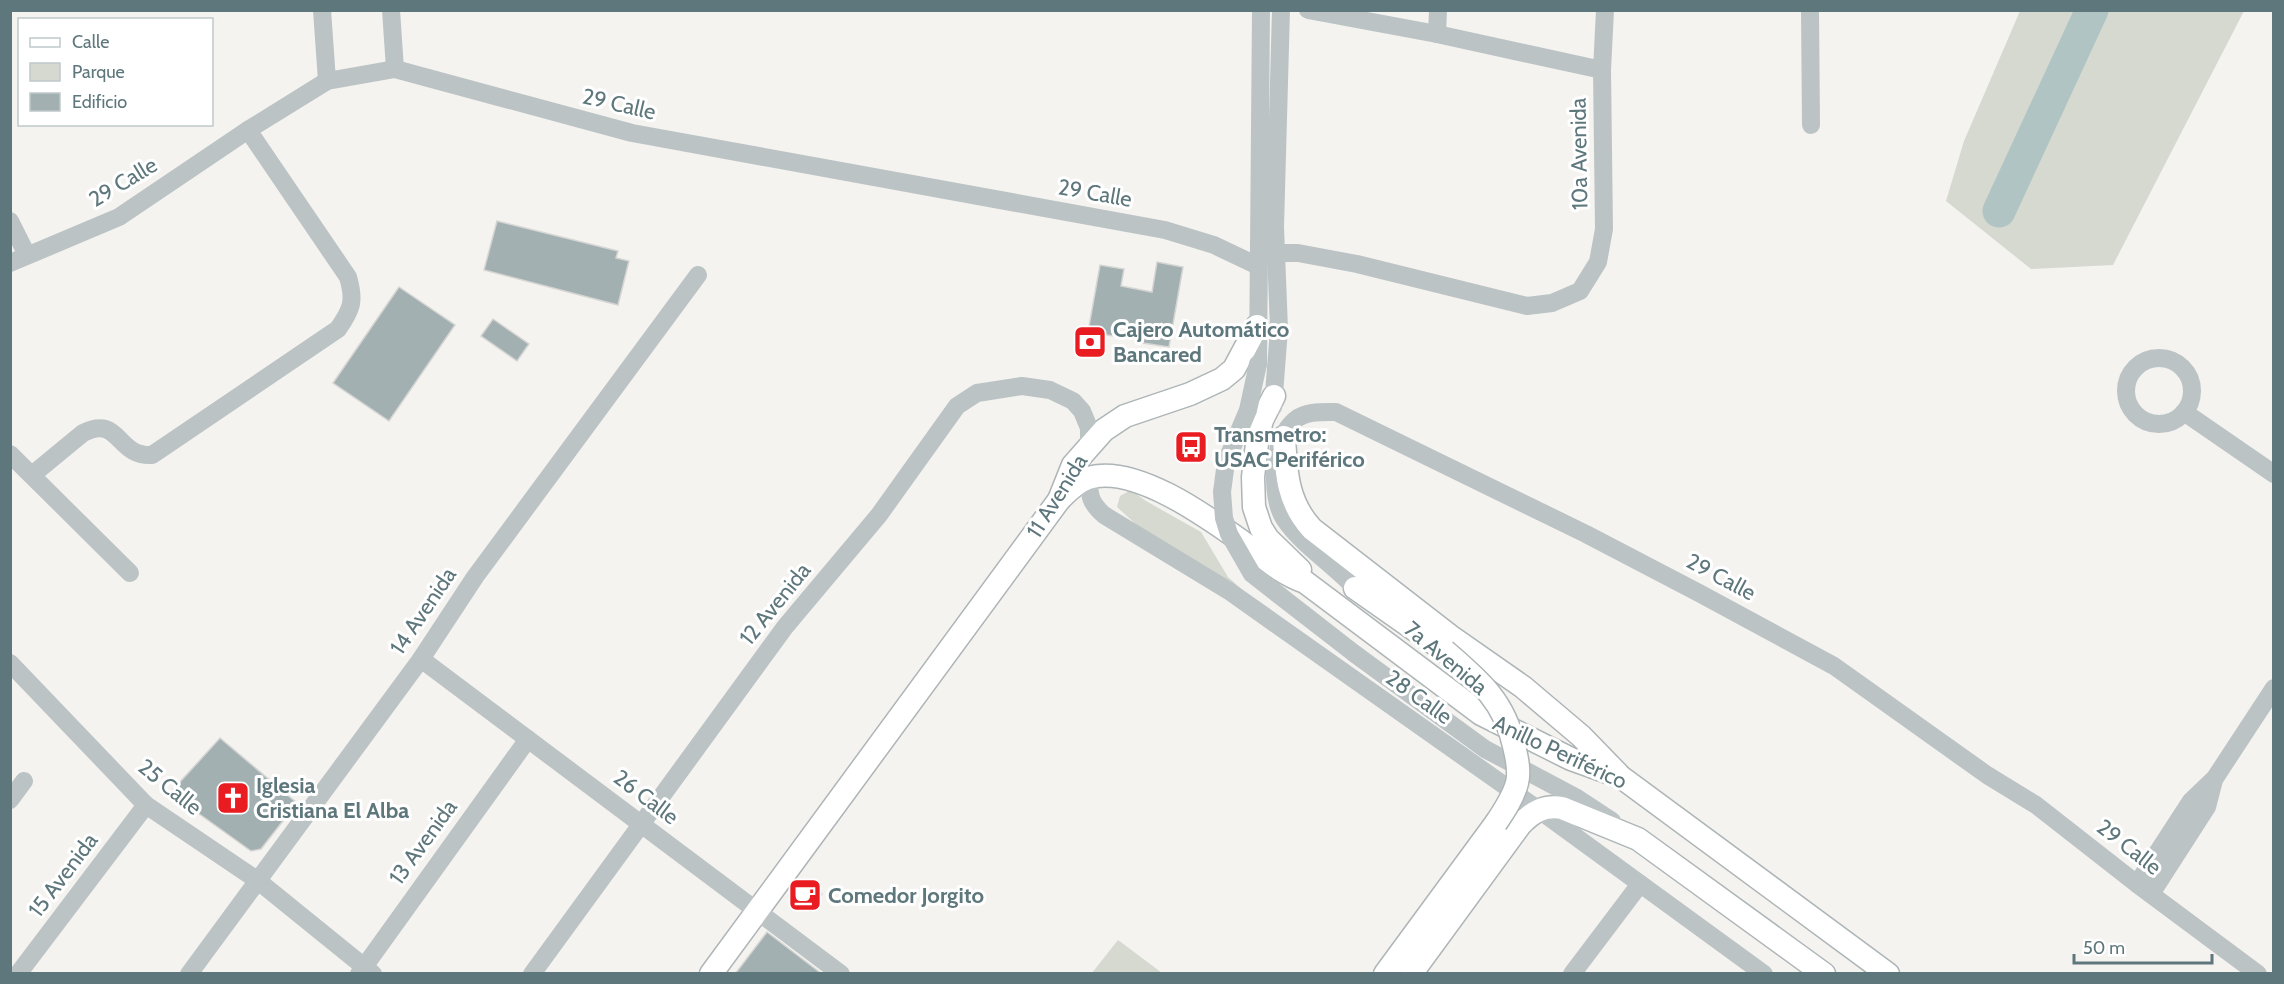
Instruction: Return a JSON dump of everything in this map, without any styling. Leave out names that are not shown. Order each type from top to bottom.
[{"type":"main road","name":"11 Avenida","points":[[711,974],[1059,500],[1073,465],[1089,445],[1104,430],[1125,416],[1190,394],[1222,379],[1234,369],[1257,326]]},
{"type":"main road","points":[[1274,396],[1262,420],[1258,436],[1253,477],[1254,507],[1261,528],[1268,539],[1299,569],[1305,582]]},
{"type":"main road","points":[[1284,438],[1289,491],[1303,520],[1450,636],[1523,687],[1581,736],[1621,777]]},
{"type":"main road","name":"Anillo Periférico","points":[[1089,478],[1119,477],[1153,487],[1185,504],[1287,576],[1305,582],[1481,714],[1572,759],[1621,777],[1888,974]]},
{"type":"main road","points":[[1059,500],[1073,487],[1089,478]]},
{"type":"main road","name":"7a Avenida","points":[[1355,588],[1446,651],[1475,677],[1497,702],[1510,725],[1517,760],[1518,780],[1510,802],[1385,974]]},
{"type":"main road","points":[[1411,974],[1520,825],[1539,810],[1551,806],[1562,808],[1638,839]]},
{"type":"main road","name":"Anillo Periférico","points":[[1638,839],[1824,974]]},
{"type":"street","points":[[322,10],[327,81]]},
{"type":"street","points":[[391,10],[394,69]]},
{"type":"street","name":"11 Avenida","points":[[1257,326],[1261,10]]},
{"type":"street","points":[[1274,396],[1279,329],[1276,253],[1281,10]]},
{"type":"street","points":[[1308,10],[1437,34],[1602,70]]},
{"type":"street","points":[[1437,34],[1438,10]]},
{"type":"street","name":"10a Avenida","points":[[1276,253],[1298,253],[1357,264],[1527,306],[1552,303],[1580,291],[1598,262],[1604,229],[1602,70],[1605,10]]},
{"type":"street","points":[[1810,10],[1811,125]]},
{"type":"street","name":"29 Calle","points":[[19,259],[119,217],[248,130],[327,81],[394,69],[632,133],[1165,230],[1214,245],[1258,266]]},
{"type":"street","points":[[32,475],[92,428],[105,428],[116,435],[129,450],[140,456],[152,455],[338,329],[350,312],[352,293],[348,277],[248,130]]},
{"type":"street","points":[[10,221],[19,259]]},
{"type":"street","name":"14 Avenida","points":[[189,974],[421,659],[475,577],[698,275]]},
{"type":"street","name":"Anillo Periférico","points":[[1257,326],[1258,364],[1248,410],[1226,462],[1222,492],[1224,518],[1229,534],[1252,574],[1355,654],[1485,749],[1577,798],[1638,839]]},
{"type":"street","name":"12 Avenida","points":[[532,974],[785,627],[879,515],[957,406],[977,393],[1022,386],[1050,390],[1073,401],[1082,411],[1089,428],[1089,445]]},
{"type":"street","name":"7a Avenida","points":[[1274,396],[1265,472],[1270,515],[1282,538],[1294,550],[1331,577],[1355,588]]},
{"type":"street","name":"29 Calle","points":[[1355,588],[1337,569],[1294,532],[1281,514],[1276,498],[1276,459],[1284,438],[1295,420],[1305,414],[1336,412],[1586,534],[1699,592],[1834,666],[1979,769],[2036,805],[2258,974]]},
{"type":"street","points":[[2184,412],[2274,474]]},
{"type":"street","points":[[10,454],[130,573]]},
{"type":"street","name":"28 Calle","points":[[1089,478],[1089,497],[1104,515],[1229,591],[1539,810],[1640,884],[1745,968],[1764,974]]},
{"type":"street","name":"26 Calle","points":[[421,659],[841,974]]},
{"type":"street","name":"25 Calle","points":[[10,663],[146,805],[257,880],[365,971]]},
{"type":"street","points":[[2144,889],[2192,801],[2215,778],[2274,688]]},
{"type":"street","name":"13 Avenida","points":[[365,971],[426,879],[528,739]]},
{"type":"street","points":[[10,800],[24,781]]},
{"type":"street","name":"15 Avenida","points":[[18,974],[146,805]]},
{"type":"street","points":[[1572,974],[1640,884]]},
{"type":"green space","points":[[2020,11],[2244,11],[2113,265],[2031,269],[1946,201],[1964,141]]},
{"type":"green space","points":[[1131,490],[1201,532],[1228,577],[1248,595],[1141,529],[1117,507],[1120,496]]},
{"type":"green space","points":[[1118,940],[1162,973],[1092,973]]},
{"type":"building","points":[[497,221],[618,251],[616,258],[629,261],[618,305],[484,270]]},
{"type":"building","points":[[1157,262],[1183,267],[1169,347],[1143,343],[1145,330],[1115,325],[1113,336],[1088,332],[1100,265],[1124,269],[1121,286],[1152,292]]},
{"type":"building","points":[[399,287],[455,325],[389,421],[333,383]]},
{"type":"building","points":[[493,319],[529,344],[517,361],[481,336]]},
{"type":"building","points":[[220,738],[297,803],[261,849],[251,851],[170,793]]},
{"type":"building","name":"Comedor Jorgito","points":[[800,880],[822,894],[810,911],[789,896]]},
{"type":"building","points":[[767,932],[822,974],[735,974]]},
{"type":"waterway","points":[[1999,211],[2092,10]]},
{"type":"place","name":"Cajero Automático Bancared","points":[[1090,342]]},
{"type":"place","name":"Transmetro: USAC Periférico","points":[[1191,447]]},
{"type":"place","name":"Iglesia Cristiana El Alba","points":[[233,798]]},
{"type":"place","name":"Comedor Jorgito","points":[[805,895]]}]
